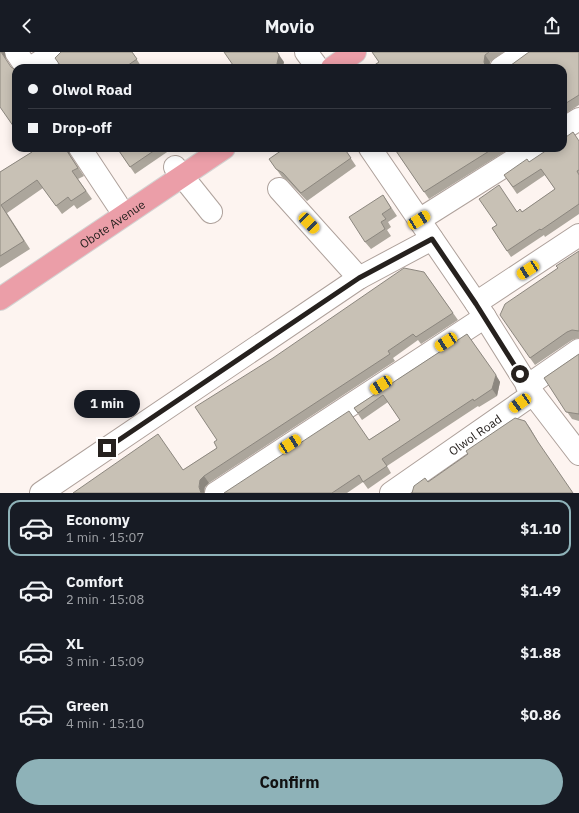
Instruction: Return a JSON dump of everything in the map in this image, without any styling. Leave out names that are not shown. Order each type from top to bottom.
[{"type":"main road","points":[[338,64],[355,52]]},
{"type":"main road","name":"Obote Avenue","points":[[0,299],[179,171],[200,152]]},
{"type":"main road","name":"Obote Avenue","points":[[0,283],[117,204],[216,152]]},
{"type":"street","points":[[16,52],[24,64]]},
{"type":"street","points":[[36,64],[56,52]]},
{"type":"street","points":[[306,52],[315,64]]},
{"type":"street","points":[[507,64],[525,52]]},
{"type":"street","points":[[567,127],[579,119]]},
{"type":"street","points":[[83,152],[117,204]]},
{"type":"street","points":[[375,152],[480,310],[530,390],[579,454]]},
{"type":"street","points":[[419,220],[528,152]]},
{"type":"street","points":[[179,171],[211,212]]},
{"type":"street","points":[[279,189],[359,278]]},
{"type":"street","points":[[216,493],[480,310],[579,236]]},
{"type":"street","points":[[41,493],[359,278],[432,239]]},
{"type":"street","name":"Olwol Road","points":[[391,493],[530,390],[579,350]]},
{"type":"building","points":[[1,52],[12,68],[12,124],[0,107]]},
{"type":"building","points":[[61,52],[132,52],[137,59],[130,64],[59,64],[55,58]]},
{"type":"building","points":[[224,52],[277,52],[279,55],[277,64],[232,64]]},
{"type":"building","points":[[372,52],[489,52],[485,55],[485,64],[376,64],[379,62]]},
{"type":"building","points":[[529,52],[579,52],[579,95],[567,102],[567,64],[512,64]]},
{"type":"building","points":[[573,132],[579,141],[579,170],[577,171],[579,175],[579,204],[507,251],[492,228],[497,225],[479,199],[499,185],[517,212],[520,209],[522,212],[555,189],[541,169],[513,187],[504,175],[527,159],[529,162],[544,152],[567,152],[567,136]]},
{"type":"building","points":[[32,152],[68,152],[78,168],[72,171],[86,191],[71,201],[68,197],[56,206],[37,180],[1,205],[24,241],[0,256],[0,172]]},
{"type":"building","points":[[120,152],[152,152],[130,167]]},
{"type":"building","points":[[279,152],[347,152],[351,158],[301,193],[283,173],[276,169],[269,159]]},
{"type":"building","points":[[397,152],[488,152],[424,192]]},
{"type":"building","points":[[383,195],[391,208],[382,214],[386,219],[381,222],[385,229],[365,242],[349,217]]},
{"type":"building","points":[[579,251],[579,331],[572,330],[567,332],[530,358],[500,315],[505,304],[558,268],[556,266]]},
{"type":"building","points":[[404,268],[424,272],[453,313],[416,337],[413,334],[388,351],[390,354],[204,476],[200,480],[199,487],[201,493],[73,493],[158,434],[183,470],[217,448],[214,442],[217,440],[195,407],[273,358]]},
{"type":"building","points":[[467,334],[496,375],[492,389],[474,401],[473,399],[382,459],[387,466],[363,482],[359,475],[332,493],[224,493],[349,411],[369,440],[400,420],[383,395],[358,413],[354,408]]},
{"type":"building","points":[[579,354],[579,414],[566,412],[544,378]]},
{"type":"building","points":[[515,418],[525,421],[573,493],[412,493],[414,486],[425,478],[428,482],[468,454],[466,451]]},
{"type":"route","points":[[107,448],[359,278],[432,239],[476,304],[520,374]]}]
